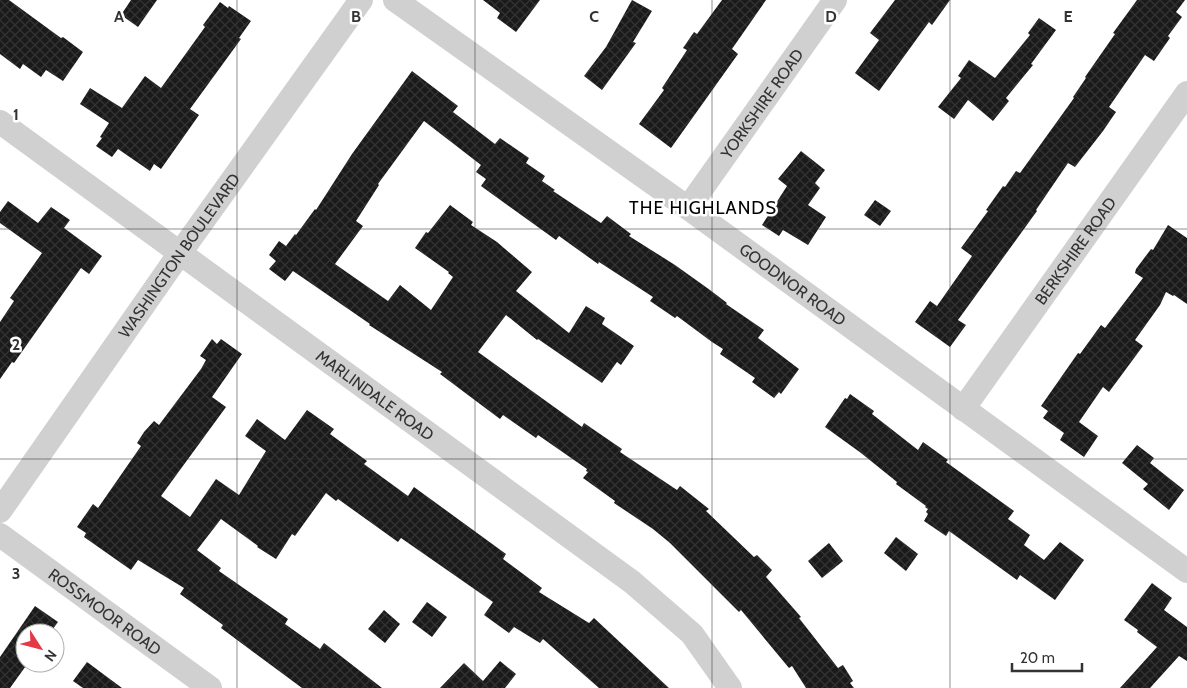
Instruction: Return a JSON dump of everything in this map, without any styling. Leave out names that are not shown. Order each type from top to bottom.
[{"type":"street","name":"WASHINGTON BOULEVARD","points":[[0,511],[180,253],[362,0]]},
{"type":"street","name":"GOODNOR ROAD","points":[[395,0],[688,208],[1187,571]]},
{"type":"street","name":"YORKSHIRE ROAD","points":[[688,208],[835,0]]},
{"type":"street","name":"BERKSHIRE ROAD","points":[[963,409],[1187,93]]},
{"type":"street","name":"MARLINDALE ROAD","points":[[0,122],[632,582],[692,634],[730,688]]},
{"type":"street","name":"ROSSMOOR ROAD","points":[[0,535],[210,688]]},
{"type":"building","points":[[0,0],[9,0],[83,52],[63,81],[46,70],[41,77],[23,64],[20,69],[0,54]]},
{"type":"building","points":[[131,0],[157,0],[138,27],[121,15]]},
{"type":"building","points":[[483,0],[540,0],[516,32],[497,18],[500,13]]},
{"type":"building","points":[[632,0],[652,11],[633,42],[636,43],[602,90],[584,76],[606,47]]},
{"type":"building","points":[[722,0],[766,0],[732,49],[738,54],[671,148],[639,124],[664,90],[662,88],[687,50],[683,48],[694,32],[697,34]]},
{"type":"building","points":[[895,0],[950,0],[932,25],[929,22],[879,91],[855,73],[879,40],[870,33]]},
{"type":"building","points":[[1137,0],[1185,0],[1176,12],[1182,17],[1168,36],[1170,38],[1154,61],[1145,55],[1109,107],[1116,112],[1075,167],[1068,163],[1037,211],[958,320],[966,325],[950,347],[915,322],[930,301],[937,306],[972,256],[961,248],[988,211],[986,210],[1003,186],[1005,187],[1016,171],[1020,173],[1074,98],[1085,77],[1115,34],[1113,33]]},
{"type":"building","points":[[220,2],[251,21],[239,38],[241,39],[190,109],[199,115],[161,169],[154,164],[150,171],[118,149],[112,157],[96,146],[109,123],[80,104],[90,88],[122,108],[145,76],[161,88],[205,27],[203,25]]},
{"type":"building","points":[[1039,18],[1056,30],[1031,64],[1033,65],[1006,98],[1009,101],[993,121],[968,100],[954,119],[938,107],[961,78],[958,76],[969,60],[995,78],[1030,35],[1028,33]]},
{"type":"building","points":[[412,71],[458,106],[453,112],[495,144],[500,138],[529,158],[526,163],[545,176],[542,181],[555,190],[553,191],[601,223],[607,216],[631,234],[629,236],[675,265],[764,330],[758,338],[799,369],[781,394],[779,392],[774,398],[752,382],[755,378],[720,354],[723,349],[677,316],[675,318],[650,301],[653,297],[599,262],[598,264],[559,236],[556,240],[481,186],[486,179],[476,172],[481,165],[424,121],[378,184],[356,221],[363,226],[335,264],[388,301],[400,285],[431,310],[453,277],[449,272],[415,248],[426,232],[428,233],[450,205],[473,222],[471,225],[497,242],[532,272],[516,291],[569,333],[586,306],[605,318],[602,324],[634,346],[621,365],[617,362],[602,383],[537,340],[506,315],[478,352],[582,427],[584,423],[622,449],[620,452],[677,490],[680,486],[709,509],[706,511],[754,557],[757,555],[772,570],[766,577],[801,617],[799,618],[838,668],[843,665],[853,681],[850,683],[854,688],[806,688],[792,666],[789,668],[741,610],[739,612],[670,543],[583,478],[588,472],[586,471],[587,469],[538,435],[536,438],[503,415],[500,419],[440,374],[442,372],[369,325],[293,271],[285,281],[269,269],[276,261],[269,255],[279,241],[286,246],[316,210],[352,154]]},
{"type":"building","points":[[801,151],[825,170],[815,183],[820,188],[808,205],[826,217],[808,245],[783,230],[779,236],[762,225],[787,186],[778,179]]},
{"type":"building","points":[[875,200],[891,211],[880,226],[864,215]]},
{"type":"building","points":[[8,201],[38,223],[51,207],[70,220],[64,228],[102,256],[89,274],[81,268],[14,363],[12,362],[0,379],[0,322],[14,301],[10,298],[42,253],[0,223],[0,212]]},
{"type":"building","points":[[1168,225],[1187,238],[1187,304],[1166,292],[1160,305],[1135,340],[1143,346],[1109,392],[1103,387],[1079,422],[1098,436],[1084,457],[1060,440],[1064,433],[1043,418],[1048,411],[1041,406],[1078,353],[1080,354],[1101,325],[1105,328],[1143,278],[1135,273],[1136,269],[1151,249],[1153,250]]},
{"type":"building","points":[[212,339],[217,344],[221,339],[242,354],[212,397],[226,407],[161,496],[190,517],[216,479],[239,495],[266,451],[245,436],[257,419],[285,440],[307,410],[334,429],[330,434],[367,461],[364,464],[408,496],[414,487],[506,554],[503,559],[542,588],[539,592],[589,623],[594,618],[669,688],[599,688],[543,639],[540,643],[514,627],[509,633],[484,615],[493,602],[401,538],[398,542],[338,499],[336,501],[326,493],[295,536],[292,534],[276,559],[221,519],[197,550],[221,568],[219,571],[288,619],[285,624],[320,649],[324,643],[382,688],[302,688],[221,628],[223,625],[180,594],[184,588],[138,560],[131,570],[84,537],[86,533],[77,527],[93,504],[98,508],[141,446],[137,443],[144,432],[154,421],[159,425],[201,369],[206,360],[200,356]]},
{"type":"building","points":[[850,394],[874,411],[872,414],[918,450],[923,442],[948,460],[946,462],[1014,511],[1008,519],[1030,535],[1024,545],[1044,560],[1060,542],[1084,560],[1055,600],[1020,575],[1017,580],[949,531],[946,536],[924,521],[928,514],[926,506],[896,484],[897,482],[861,453],[825,427],[845,398],[847,399]]},
{"type":"building","points":[[1137,445],[1154,458],[1150,463],[1184,490],[1169,510],[1143,489],[1148,484],[1122,463]]},
{"type":"building","points":[[896,537],[918,554],[906,571],[884,553]]},
{"type":"building","points":[[829,543],[843,561],[822,578],[808,561]]},
{"type":"building","points":[[1152,583],[1172,598],[1164,610],[1187,627],[1187,661],[1179,656],[1150,688],[1120,688],[1157,647],[1124,620]]},
{"type":"building","points":[[427,602],[447,617],[432,637],[412,622]]},
{"type":"building","points":[[35,606],[58,622],[57,623],[23,623]]},
{"type":"building","points":[[384,610],[400,624],[385,643],[368,629]]},
{"type":"building","points":[[15,635],[15,673],[21,673],[10,688],[0,688],[0,657]]},
{"type":"building","points":[[500,661],[516,674],[505,688],[440,688],[464,663],[483,681]]},
{"type":"building","points":[[87,662],[122,688],[83,688],[73,681]]},
{"type":"district","name":"THE HIGHLANDS","points":[[703,208]]}]
